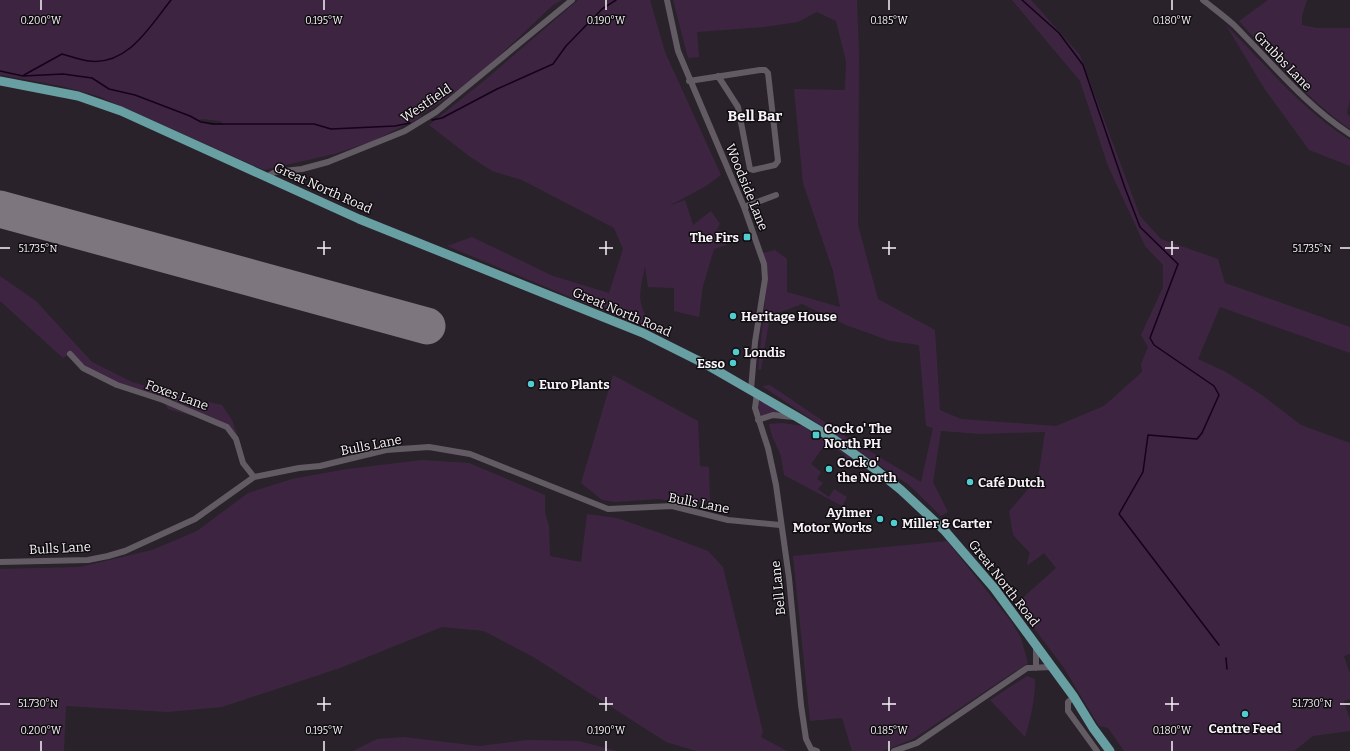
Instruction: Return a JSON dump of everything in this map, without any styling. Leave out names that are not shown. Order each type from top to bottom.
[{"type":"main road","name":"Great North Road","points":[[0,81],[51,90],[100,103],[359,219],[642,333],[754,392],[832,438],[875,469],[929,515],[980,571],[1074,697],[1093,728],[1110,751]]},
{"type":"street","name":"Westfield","points":[[266,177],[275,172],[302,169],[328,162],[405,131],[436,112],[572,0]]},
{"type":"street","name":"Woodside Lane","points":[[667,0],[678,51],[689,81],[744,207],[760,249],[765,279],[755,342],[754,392]]},
{"type":"street","name":"Grubbs Lane","points":[[1203,0],[1232,24],[1308,102],[1334,124],[1350,134]]},
{"type":"street","points":[[689,81],[718,76],[765,70],[768,73],[778,161],[775,165],[753,170],[750,169],[738,107],[718,76]]},
{"type":"street","points":[[744,207],[776,195]]},
{"type":"street","name":"Foxes Lane","points":[[70,354],[83,368],[117,385],[164,400],[227,426],[236,439],[243,463],[254,477]]},
{"type":"street","name":"Bell Lane","points":[[754,392],[758,420],[773,466],[780,525],[790,584],[801,705],[806,739],[811,749],[817,751]]},
{"type":"street","points":[[758,420],[773,415],[797,417]]},
{"type":"street","name":"Bulls Lane","points":[[0,562],[88,560],[125,551],[195,519],[254,477],[292,469],[320,466],[386,450],[429,447],[443,448],[470,454],[608,509],[672,506],[728,520],[780,525]]},
{"type":"street","points":[[1036,645],[1036,668]]},
{"type":"street","points":[[894,751],[918,742],[1027,668],[1052,667]]},
{"type":"street","points":[[1074,697],[1068,702],[1068,711],[1097,751]]},
{"type":"shaded area","points":[[0,0],[562,0],[553,5],[490,64],[456,91],[420,115],[421,117],[373,141],[334,154],[264,170],[98,96],[61,86],[0,75]],"holes":[[[201,119],[220,121],[224,125],[210,125],[200,121]]]},
{"type":"shaded area","points":[[578,0],[650,0],[665,52],[721,175],[706,186],[669,206],[685,200],[693,225],[711,211],[720,224],[716,231],[720,230],[727,245],[714,249],[703,286],[699,317],[674,311],[674,288],[648,287],[645,266],[640,300],[644,313],[654,332],[447,246],[472,237],[553,276],[609,293],[623,249],[614,228],[522,180],[492,171],[469,156],[429,125],[485,80]]},
{"type":"shaded area","points":[[673,0],[857,0],[859,55],[858,225],[878,299],[935,330],[940,410],[961,419],[1056,426],[1104,406],[1142,372],[1141,364],[1148,347],[1141,335],[1163,287],[1163,265],[1145,246],[1108,166],[1080,81],[1012,0],[1031,0],[1080,55],[1140,216],[1161,239],[1218,259],[1225,283],[1350,327],[1350,353],[1220,307],[1198,359],[1226,372],[1262,395],[1301,425],[1350,443],[1350,654],[1344,656],[1350,674],[1350,699],[1344,701],[1350,720],[1350,731],[1313,736],[1294,751],[1124,751],[1108,728],[1099,726],[1064,668],[1016,604],[1056,568],[1044,553],[1028,565],[1027,563],[1030,553],[1013,535],[1009,511],[1038,478],[1045,432],[981,434],[941,431],[933,482],[948,512],[941,516],[909,485],[762,386],[770,385],[848,438],[921,482],[933,428],[926,426],[919,345],[890,341],[846,325],[802,304],[770,316],[761,370],[758,369],[768,273],[763,253],[775,250],[787,259],[787,292],[840,307],[833,271],[803,183],[794,89],[845,90],[846,61],[836,21],[817,12],[798,22],[764,27],[697,32],[699,57],[688,58]]},
{"type":"shaded area","points":[[1268,0],[1307,0],[1302,16],[1302,25],[1317,28],[1350,28],[1350,100],[1347,113],[1350,117],[1350,129],[1305,92],[1239,21]]},
{"type":"shaded area","points":[[1226,25],[1300,101],[1350,140],[1350,166],[1309,150],[1264,88]]},
{"type":"shaded area","points":[[0,276],[36,301],[92,362],[132,382],[177,395],[222,405],[232,420],[241,445],[237,446],[228,431],[214,422],[168,409],[163,400],[138,392],[103,377],[70,354],[63,358],[0,301]]},
{"type":"shaded area","points":[[613,375],[698,421],[700,466],[709,467],[710,503],[689,501],[688,504],[659,499],[615,502],[602,500],[581,483]]},
{"type":"shaded area","points":[[760,400],[781,412],[762,416],[758,402]]},
{"type":"shaded area","points":[[782,423],[803,426],[827,442],[811,464],[821,472],[817,479],[823,483],[818,489],[829,497],[834,489],[847,497],[842,506],[784,475],[781,456],[772,436],[769,424]]},
{"type":"shaded area","points":[[832,444],[852,458],[851,460],[845,459],[845,455],[834,448],[834,450],[831,448]]},
{"type":"shaded area","points":[[422,460],[469,463],[545,495],[545,513],[549,526],[550,556],[581,562],[587,514],[617,518],[708,551],[723,567],[763,732],[761,737],[787,751],[696,751],[666,742],[535,658],[484,631],[442,627],[340,668],[222,707],[167,712],[66,706],[64,751],[0,751],[0,569],[80,567],[152,550],[197,531],[248,493],[292,479],[347,469]]},
{"type":"shaded area","points":[[947,541],[1011,621],[1021,638],[1028,663],[913,739],[883,751],[852,751],[842,718],[810,721],[793,556]]},
{"type":"shaded area","points":[[1027,676],[1035,679],[1035,687],[1025,737],[990,700]]},
{"type":"shaded area","points":[[404,737],[479,746],[528,740],[579,741],[616,751],[353,751],[377,739]]},
{"type":"waterway","points":[[24,75],[62,54],[89,61],[103,61],[127,51],[146,32],[171,0]]},
{"type":"waterway","points":[[432,120],[442,118],[497,89],[553,64],[566,46],[602,9],[616,0]]},
{"type":"waterway","points":[[1022,0],[1059,33],[1083,65],[1125,188],[1140,227],[1178,264],[1150,338],[1154,345],[1214,386],[1219,395],[1202,433],[1197,439],[1148,435],[1143,472],[1119,514],[1219,645]]},
{"type":"waterway","points":[[0,71],[23,76],[63,74],[92,78],[109,89],[135,95],[190,116],[201,122],[214,124],[314,124],[331,129],[395,126],[410,123]]},
{"type":"waterway","points":[[1226,658],[1227,669]]},
{"type":"runway","points":[[0,209],[427,326]]},
{"type":"place","name":"The Firs","points":[[747,237]]},
{"type":"place","name":"Heritage House","points":[[733,316]]},
{"type":"place","name":"Londis","points":[[736,352]]},
{"type":"place","name":"Esso","points":[[733,363]]},
{"type":"place","name":"Euro Plants","points":[[531,384]]},
{"type":"place","name":"Cock o' The North PH","points":[[816,435]]},
{"type":"place","name":"Cock o' the North","points":[[829,469]]},
{"type":"place","name":"Café Dutch","points":[[970,482]]},
{"type":"place","name":"Aylmer Motor Works","points":[[880,519]]},
{"type":"place","name":"Miller & Carter","points":[[894,523]]},
{"type":"place","name":"Centre Feed","points":[[1245,714]]},
{"type":"district","name":"Bell Bar","points":[[755,116]]}]
